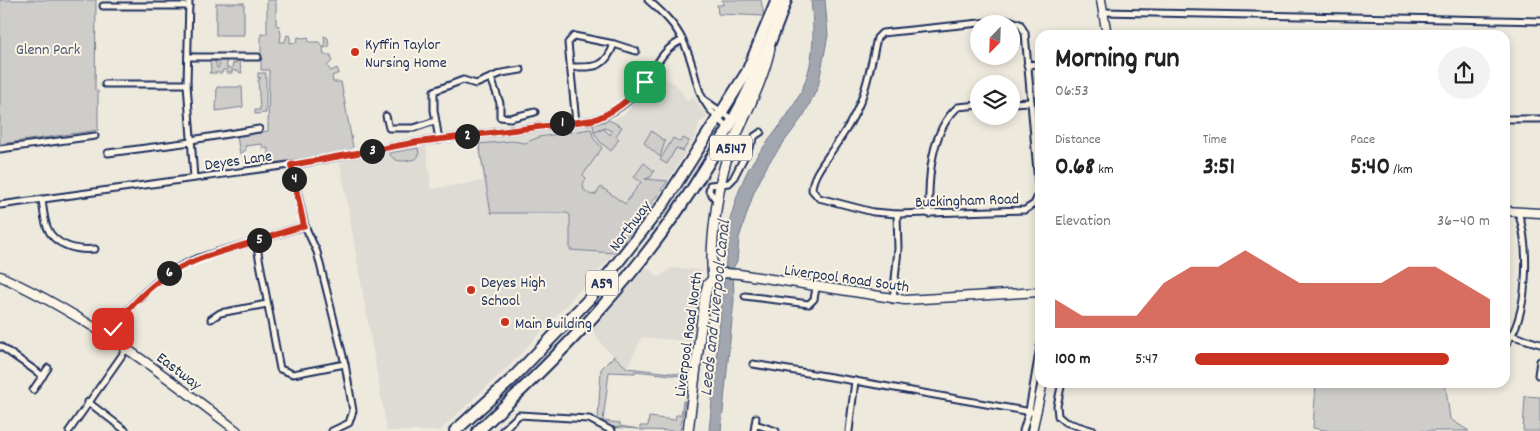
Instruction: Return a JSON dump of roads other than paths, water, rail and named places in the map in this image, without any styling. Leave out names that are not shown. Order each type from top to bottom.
[{"type":"highway","name":"Northway","points":[[478,431],[559,354],[624,280],[668,225],[726,120],[777,0]]},
{"type":"highway","name":"Northway","points":[[455,431],[510,381],[590,298],[664,203],[746,96],[772,41],[786,0]]},
{"type":"main road","points":[[1102,0],[1106,30]]},
{"type":"main road","name":"Liverpool Road North","points":[[688,431],[705,295],[708,284],[712,279],[718,203],[726,162],[755,97],[766,67],[772,41]]},
{"type":"main road","points":[[1510,211],[1540,213]]},
{"type":"main road","name":"Liverpool Road South","points":[[712,279],[725,274],[739,274],[893,300],[1035,292]]},
{"type":"main road","name":"Eastway","points":[[0,276],[60,306],[108,335],[236,431]]},
{"type":"main road","points":[[1032,431],[1033,412],[1041,388]]},
{"type":"street","points":[[648,0],[671,22],[683,40],[701,97],[726,120]]},
{"type":"street","points":[[103,6],[189,3],[187,84],[194,178]]},
{"type":"street","points":[[1103,12],[1540,21]]},
{"type":"street","name":"Buckingham Road","points":[[1035,153],[1023,28],[1015,21],[888,31],[877,38],[869,80],[852,124],[814,178],[812,190],[819,198],[874,212],[897,214],[1025,210],[1035,202]]},
{"type":"street","points":[[576,122],[568,43],[574,36],[614,44],[636,51]]},
{"type":"street","name":"Deyes Lane","points":[[0,205],[291,165],[438,140],[593,120],[608,115],[618,108],[645,82],[665,50],[683,40]]},
{"type":"street","points":[[571,67],[595,67],[603,63],[609,58],[614,44]]},
{"type":"street","points":[[188,57],[258,57]]},
{"type":"street","points":[[1028,65],[1035,64]]},
{"type":"street","points":[[438,140],[434,91],[463,80],[476,84],[502,73],[520,70]]},
{"type":"street","points":[[491,78],[500,103],[500,117],[510,118],[535,112]]},
{"type":"street","points":[[105,84],[187,84]]},
{"type":"street","points":[[1020,103],[1030,102]]},
{"type":"street","points":[[929,214],[930,167],[947,119],[958,107],[970,106]]},
{"type":"street","points":[[386,116],[389,128],[414,128],[435,121]]},
{"type":"street","points":[[1510,119],[1540,120]]},
{"type":"street","points":[[108,154],[259,129]]},
{"type":"street","points":[[722,183],[729,183],[733,179],[755,136],[761,132]]},
{"type":"street","points":[[0,149],[95,136]]},
{"type":"street","points":[[291,165],[304,226],[317,252],[345,364],[353,416],[346,426],[332,431]]},
{"type":"street","points":[[42,199],[47,226],[52,235],[75,249],[96,249]]},
{"type":"street","points":[[1510,339],[1513,336],[1523,296],[1526,266],[1518,212]]},
{"type":"street","points":[[893,300],[898,249],[897,214]]},
{"type":"street","points":[[108,335],[141,295],[172,271],[190,261],[256,242],[277,232],[304,226]]},
{"type":"street","points":[[256,242],[280,369],[293,374],[345,364]]},
{"type":"street","points":[[744,296],[808,304],[814,299],[816,288]]},
{"type":"street","points":[[211,319],[220,313],[267,304]]},
{"type":"street","points":[[1513,336],[1540,344]]},
{"type":"street","points":[[0,346],[43,376]]},
{"type":"street","points":[[69,431],[127,348]]},
{"type":"street","points":[[1538,375],[1540,361]]},
{"type":"street","points":[[753,364],[764,369],[855,381],[1033,412]]},
{"type":"street","points":[[33,390],[48,368]]},
{"type":"street","points":[[850,431],[855,381]]},
{"type":"street","points":[[1023,431],[1033,412],[1036,388]]},
{"type":"street","points":[[1060,388],[1056,406],[1058,416],[1065,422],[1094,431]]},
{"type":"street","points":[[88,402],[126,431]]},
{"type":"street","points":[[502,431],[519,416],[589,419],[612,431]]},
{"type":"street","points":[[754,431],[755,421],[776,431]]},
{"type":"place","name":"Kyffin Taylor Nursing Home","points":[[355,52]]},
{"type":"place","name":"Deyes High School","points":[[471,290]]},
{"type":"place","name":"Main Building","points":[[505,322]]},
{"type":"park label","name":"Glenn Park","points":[[48,48]]},
{"type":"water label","name":"Leeds and Liverpool Canal","points":[[714,308]]}]
